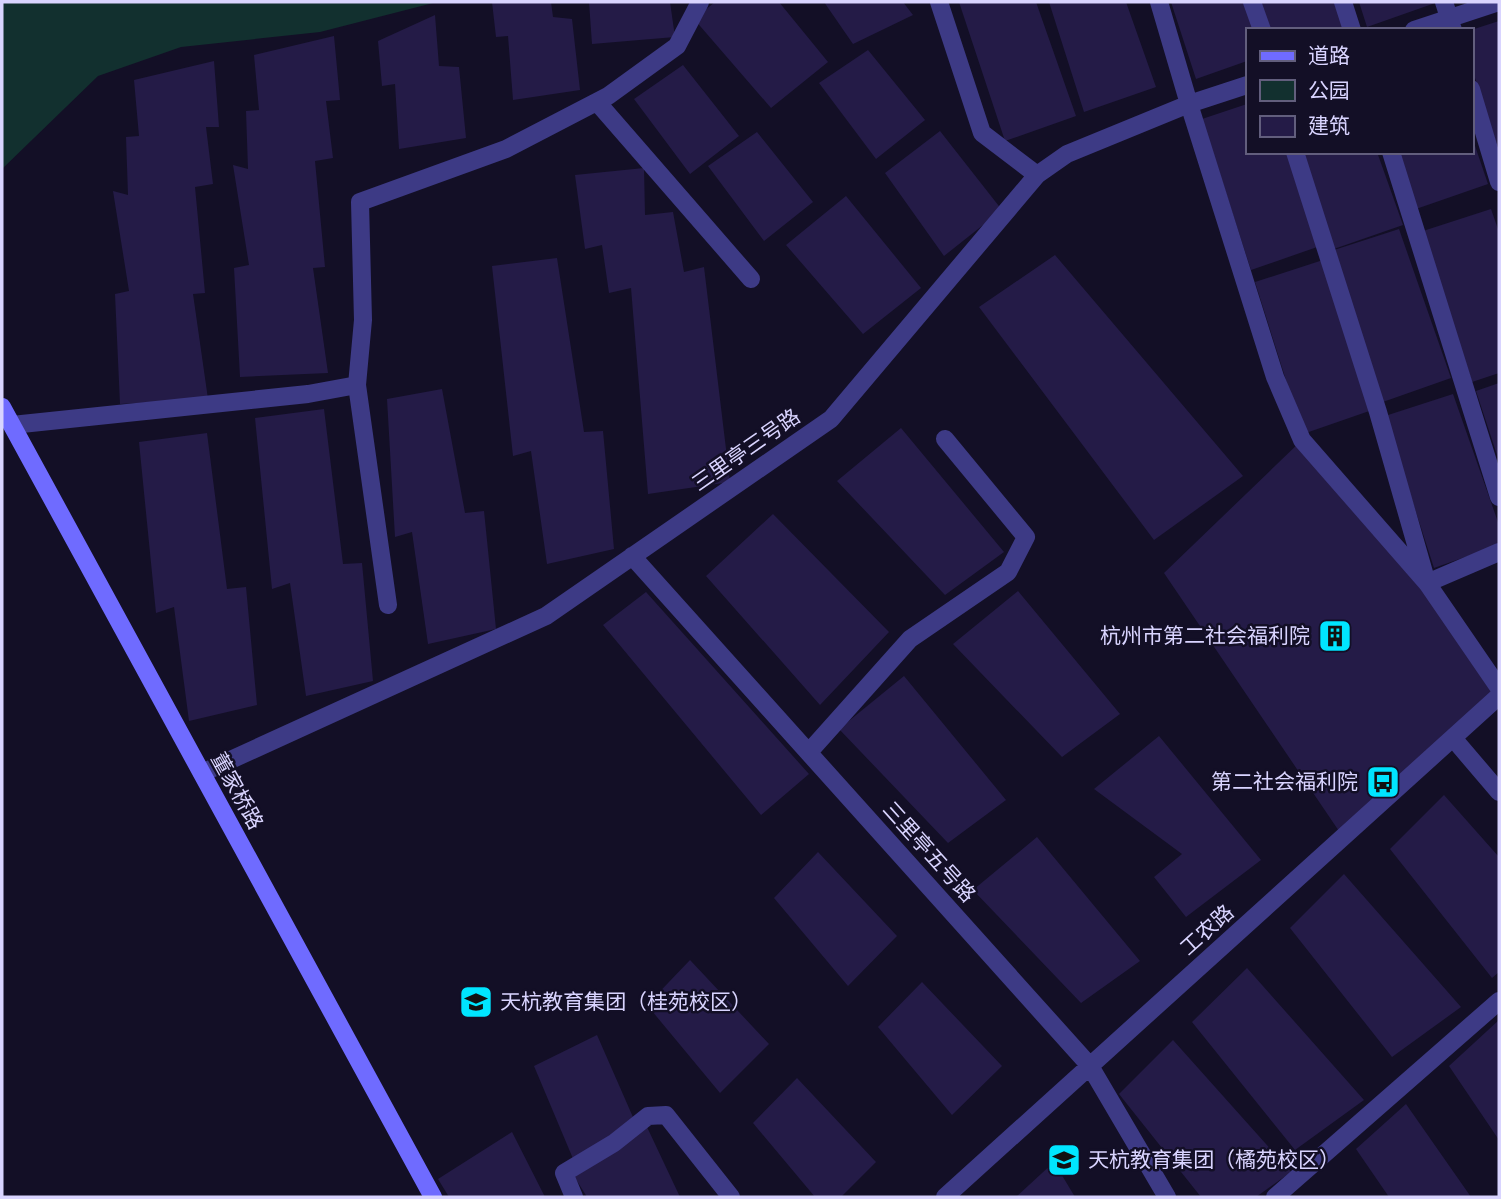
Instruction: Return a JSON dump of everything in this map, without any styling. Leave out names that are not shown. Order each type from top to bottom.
[{"type":"street","points":[[388,605],[357,385],[363,320],[360,202],[506,149],[608,96],[677,46],[700,2]]},
{"type":"street","points":[[939,2],[982,133],[1037,176]]},
{"type":"street","points":[[1159,2],[1275,377],[1302,440],[1427,583],[1499,688]]},
{"type":"street","points":[[1252,2],[1261,28]]},
{"type":"street","points":[[1343,2],[1351,28]]},
{"type":"street","points":[[1419,28],[1499,2]]},
{"type":"street","name":"三里亭三号路","points":[[202,773],[546,615],[831,419],[1037,176],[1067,154],[1189,104],[1246,85]]},
{"type":"street","points":[[1473,96],[1499,182]]},
{"type":"street","points":[[597,102],[751,279]]},
{"type":"street","points":[[1296,154],[1378,412],[1427,583]]},
{"type":"street","points":[[1392,154],[1499,497]]},
{"type":"street","points":[[12,425],[308,394],[357,385]]},
{"type":"street","name":"董家桥路","points":[[2,407],[433,1197]]},
{"type":"street","points":[[809,752],[910,639],[1008,572],[1026,537],[944,439]]},
{"type":"street","points":[[1427,583],[1499,552]]},
{"type":"street","name":"三里亭五号路","points":[[632,556],[1090,1066],[1167,1197]]},
{"type":"street","name":"工农路","points":[[945,1197],[1499,696]]},
{"type":"street","points":[[1453,738],[1499,792]]},
{"type":"street","points":[[1275,1197],[1499,1001]]},
{"type":"street","points":[[574,1197],[564,1173],[614,1143],[648,1116],[666,1115],[732,1197]]},
{"type":"green space","points":[[2,2],[437,2],[320,32],[181,47],[98,76],[2,169]]},
{"type":"building","points":[[492,2],[551,2],[553,17],[572,19],[580,90],[513,100],[508,36],[496,37]]},
{"type":"building","points":[[589,2],[670,2],[675,37],[592,44]]},
{"type":"building","points":[[715,2],[779,2],[828,62],[771,108],[694,19]]},
{"type":"building","points":[[824,2],[903,2],[913,15],[853,44]]},
{"type":"building","points":[[959,2],[1036,2],[1076,116],[1005,141]]},
{"type":"building","points":[[1049,2],[1126,2],[1156,87],[1084,112]]},
{"type":"building","points":[[1171,2],[1250,2],[1258,28],[1246,28],[1246,61],[1196,79]]},
{"type":"building","points":[[1257,2],[1336,2],[1344,28],[1265,28]]},
{"type":"building","points":[[1359,2],[1438,2],[1367,27]]},
{"type":"building","points":[[435,15],[439,66],[459,67],[466,138],[399,149],[395,84],[382,86],[378,41]]},
{"type":"building","points":[[1499,21],[1499,151],[1473,72],[1473,29]]},
{"type":"building","points":[[334,36],[340,100],[326,101],[333,158],[315,161],[325,267],[313,268],[328,373],[240,377],[234,268],[249,265],[233,165],[248,169],[246,111],[259,110],[254,55]]},
{"type":"building","points":[[868,50],[925,120],[876,159],[819,83]]},
{"type":"building","points":[[214,61],[219,127],[206,127],[213,184],[195,187],[205,293],[193,294],[208,399],[120,404],[115,294],[129,291],[113,191],[128,195],[126,137],[139,136],[134,80]]},
{"type":"building","points":[[683,65],[739,136],[690,174],[634,99]]},
{"type":"building","points":[[1246,104],[1246,154],[1292,154],[1323,245],[1251,270],[1202,119]]},
{"type":"building","points":[[940,131],[1002,210],[944,256],[885,173]]},
{"type":"building","points":[[757,132],[813,202],[764,241],[708,166]]},
{"type":"building","points":[[1473,140],[1488,184],[1416,209],[1399,154],[1473,154]]},
{"type":"building","points":[[1300,154],[1378,154],[1403,225],[1331,250]]},
{"type":"building","points":[[644,168],[645,215],[673,212],[684,272],[704,267],[730,482],[648,494],[631,288],[609,293],[602,245],[585,249],[575,175]]},
{"type":"building","points":[[846,196],[921,288],[863,334],[786,245]]},
{"type":"building","points":[[1491,209],[1499,232],[1499,373],[1472,382],[1423,231]]},
{"type":"building","points":[[1399,229],[1451,378],[1380,403],[1331,251]]},
{"type":"building","points":[[1055,255],[1243,476],[1154,540],[979,307]]},
{"type":"building","points":[[557,258],[584,432],[603,431],[614,549],[547,564],[531,451],[513,456],[492,266]]},
{"type":"building","points":[[1323,260],[1375,409],[1303,434],[1255,282]]},
{"type":"building","points":[[1499,383],[1499,461],[1476,391]]},
{"type":"building","points":[[442,389],[465,513],[484,511],[496,629],[428,644],[412,532],[395,537],[387,399]]},
{"type":"building","points":[[1453,394],[1499,525],[1499,545],[1434,568],[1385,416]]},
{"type":"building","points":[[324,409],[343,564],[362,563],[373,681],[306,696],[290,583],[272,589],[255,418]]},
{"type":"building","points":[[901,428],[1004,552],[945,595],[837,481]]},
{"type":"building","points":[[207,433],[227,589],[246,587],[257,705],[189,721],[174,607],[156,613],[139,442]]},
{"type":"building","name":"杭州市第二社会福利院","points":[[1302,440],[1427,583],[1499,688],[1343,837],[1164,573]]},
{"type":"building","points":[[773,514],[889,632],[820,705],[706,576]]},
{"type":"building","points":[[1018,591],[1120,714],[1062,757],[953,644]]},
{"type":"building","points":[[646,592],[809,774],[761,815],[603,625]]},
{"type":"building","points":[[904,676],[1006,800],[948,843],[839,729]]},
{"type":"building","points":[[1159,736],[1261,860],[1186,917],[1154,877],[1182,854],[1094,789]]},
{"type":"building","points":[[1444,795],[1499,857],[1499,972],[1492,978],[1390,849]]},
{"type":"building","points":[[1037,837],[1140,961],[1081,1003],[973,890]]},
{"type":"building","points":[[818,852],[897,936],[848,986],[774,898]]},
{"type":"building","points":[[1344,874],[1461,1007],[1392,1057],[1290,928]]},
{"type":"building","points":[[690,960],[769,1044],[720,1093],[647,1005]]},
{"type":"building","points":[[1247,968],[1364,1100],[1295,1150],[1192,1022]]},
{"type":"building","points":[[922,982],[1002,1066],[952,1115],[878,1027]]},
{"type":"building","points":[[1499,1020],[1499,1140],[1449,1066]]},
{"type":"building","points":[[597,1035],[636,1124],[574,1161],[534,1066]]},
{"type":"building","points":[[1173,1040],[1291,1172],[1256,1197],[1201,1197],[1119,1094]]},
{"type":"building","points":[[797,1078],[876,1162],[841,1197],[815,1197],[753,1123]]},
{"type":"building","points":[[1406,1104],[1471,1197],[1389,1197],[1356,1149]]},
{"type":"building","points":[[647,1127],[680,1197],[587,1197],[572,1173]]},
{"type":"building","points":[[512,1132],[545,1197],[449,1197],[438,1179]]},
{"type":"building","points":[[1054,1162],[1075,1197],[1016,1197]]},
{"type":"place","name":"杭州市第二社会福利院","points":[[1335,636]]},
{"type":"place","name":"第二社会福利院","points":[[1383,782]]},
{"type":"place","name":"天杭教育集团（桂苑校区）","points":[[476,1002]]},
{"type":"place","name":"天杭教育集团（橘苑校区）","points":[[1064,1160]]}]
